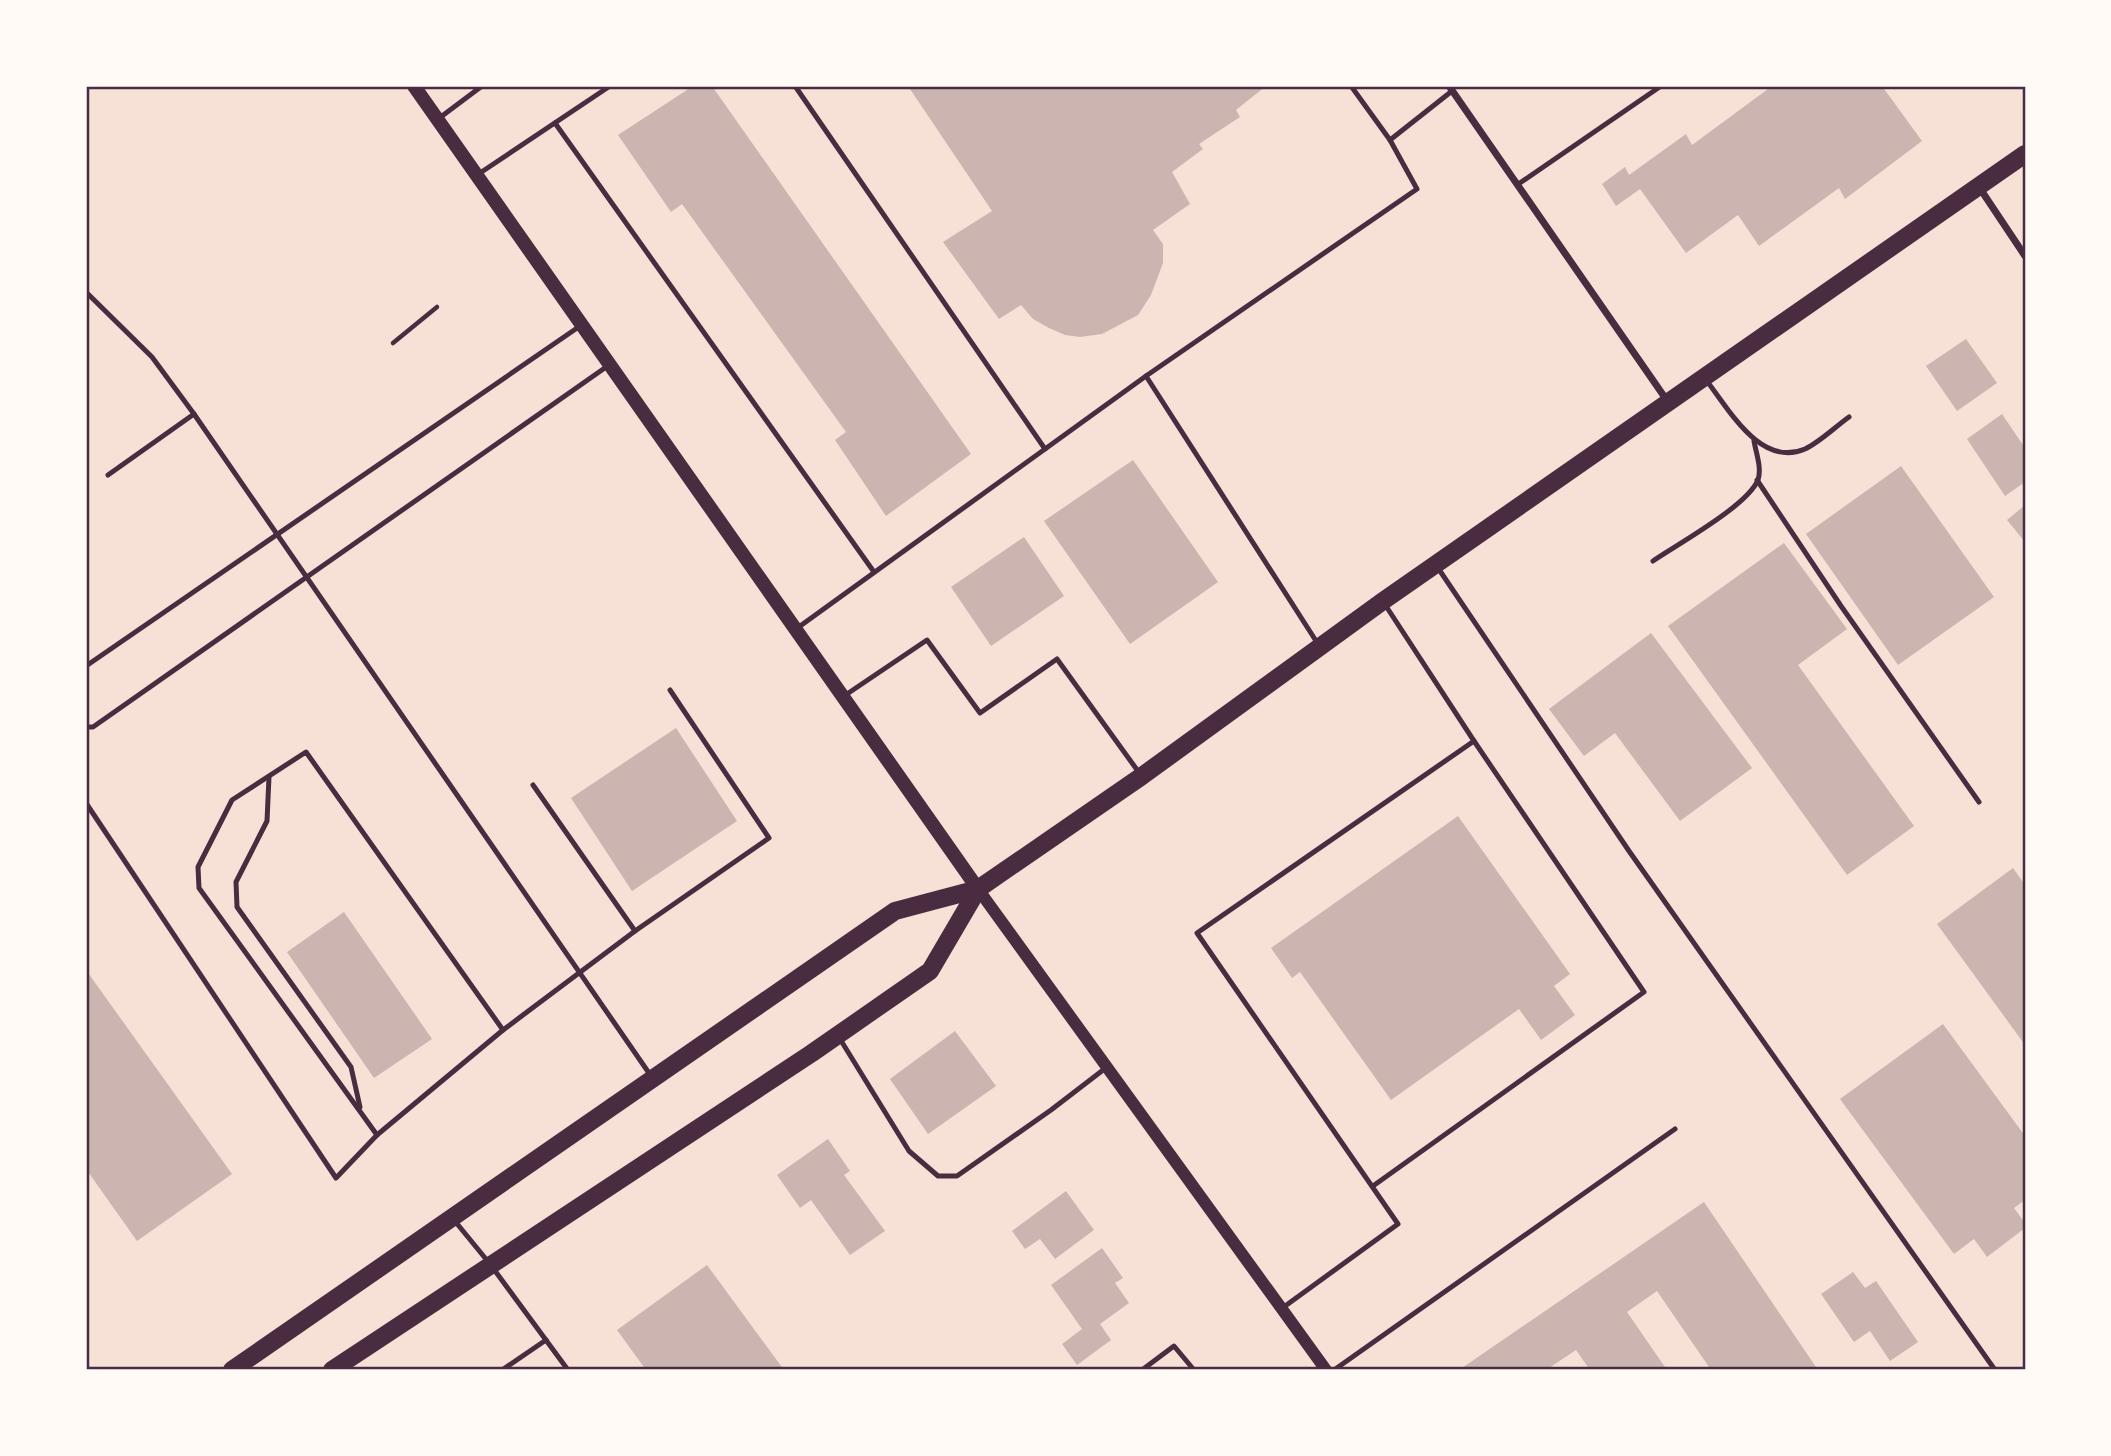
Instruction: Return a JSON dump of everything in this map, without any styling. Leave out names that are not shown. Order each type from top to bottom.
[{"type":"main road","points":[[414,86],[978,889]]},
{"type":"main road","points":[[232,1370],[895,911],[978,889],[1142,776],[1383,601],[2025,154]]},
{"type":"main road","points":[[332,1370],[838,1035],[930,971],[978,889]]},
{"type":"street","points":[[1451,89],[1668,403]]},
{"type":"street","points":[[1978,187],[2025,256]]},
{"type":"street","points":[[978,889],[1326,1370]]},
{"type":"lane","points":[[438,119],[482,86]]},
{"type":"lane","points":[[477,175],[610,86]]},
{"type":"lane","points":[[795,86],[1045,449]]},
{"type":"lane","points":[[796,629],[1146,376],[1417,189],[1390,140],[1351,86]]},
{"type":"lane","points":[[1517,185],[1661,86]]},
{"type":"lane","points":[[1390,140],[1451,89]]},
{"type":"lane","points":[[555,123],[874,572]]},
{"type":"lane","points":[[86,292],[152,357],[194,414],[652,1079]]},
{"type":"lane","points":[[86,666],[583,325]]},
{"type":"lane","points":[[86,727],[93,727],[609,364]]},
{"type":"lane","points":[[1146,376],[1320,646]]},
{"type":"lane","points":[[1704,378],[1754,441],[1783,453],[1804,449],[1849,417]]},
{"type":"lane","points":[[108,475],[194,414]]},
{"type":"lane","points":[[1653,561],[1732,509],[1758,480],[1759,469],[1754,441]]},
{"type":"lane","points":[[1758,480],[1841,606],[1979,802]]},
{"type":"lane","points":[[1436,564],[1629,850],[1995,1370]]},
{"type":"lane","points":[[1373,1186],[1644,992],[1383,601]]},
{"type":"lane","points":[[843,697],[927,639],[980,713],[1057,659],[1142,776]]},
{"type":"lane","points":[[86,803],[336,1178],[377,1135],[503,1030],[635,930],[769,838],[670,690]]},
{"type":"lane","points":[[1281,1309],[1398,1224],[1198,933],[1474,741]]},
{"type":"lane","points":[[377,1135],[199,888],[198,867],[232,800],[306,752],[503,1030]]},
{"type":"lane","points":[[270,777],[267,821],[236,883],[237,907],[351,1067],[361,1112]]},
{"type":"lane","points":[[533,785],[635,930]]},
{"type":"lane","points":[[838,1035],[909,1151],[938,1176],[957,1176],[1107,1067]]},
{"type":"lane","points":[[1334,1370],[1675,1129]]},
{"type":"lane","points":[[452,1218],[490,1264],[568,1370]]},
{"type":"lane","points":[[502,1370],[546,1340]]},
{"type":"lane","points":[[1142,1370],[1174,1346],[1194,1370]]},
{"type":"path","points":[[393,343],[436,307]]},
{"type":"building","points":[[693,86],[712,86],[971,454],[886,516],[835,440],[846,432],[682,204],[671,212],[618,135]]},
{"type":"building","points":[[908,86],[1266,86],[1236,110],[1240,117],[1199,144],[1203,149],[1172,172],[1190,204],[1153,230],[1163,244],[1163,263],[1151,295],[1138,315],[1102,334],[1080,337],[1065,335],[1049,328],[1033,319],[1021,305],[999,319],[943,242],[992,211]]},
{"type":"building","points":[[1766,86],[1882,86],[1922,141],[1845,199],[1839,188],[1759,246],[1738,215],[1686,253],[1640,189],[1616,206],[1602,184],[1625,167],[1629,175],[1686,134],[1692,145],[1768,89]]},
{"type":"building","points":[[1966,339],[1997,383],[1957,411],[1926,366]]},
{"type":"building","points":[[2002,414],[2025,448],[2025,482],[2005,496],[1967,439]]},
{"type":"building","points":[[1133,460],[1218,582],[1130,644],[1044,521]]},
{"type":"building","points":[[1901,466],[1994,597],[1898,665],[1806,534]]},
{"type":"building","points":[[2025,505],[2025,542],[2007,520]]},
{"type":"building","points":[[1024,537],[1064,596],[991,646],[951,587]]},
{"type":"building","points":[[1784,543],[1847,629],[1798,665],[1914,826],[1847,875],[1668,626]]},
{"type":"building","points":[[1651,633],[1752,768],[1680,821],[1615,733],[1584,756],[1549,709]]},
{"type":"building","points":[[676,728],[737,821],[632,891],[571,798]]},
{"type":"building","points":[[1458,816],[1570,974],[1554,986],[1575,1015],[1541,1040],[1519,1009],[1391,1100],[1300,972],[1292,978],[1271,948]]},
{"type":"building","points":[[2013,868],[2025,885],[2025,1045],[1937,924]]},
{"type":"building","points":[[344,912],[432,1039],[374,1078],[287,952]]},
{"type":"building","points":[[86,970],[232,1174],[137,1241],[86,1169]]},
{"type":"building","points":[[1943,1024],[2025,1136],[2025,1200],[2014,1208],[2025,1223],[2025,1228],[1987,1257],[1974,1239],[1954,1254],[1840,1099]]},
{"type":"building","points":[[955,1031],[996,1086],[928,1134],[890,1079]]},
{"type":"building","points":[[828,1139],[850,1171],[844,1175],[885,1231],[850,1255],[811,1200],[800,1208],[777,1175]]},
{"type":"building","points":[[1066,1191],[1094,1230],[1055,1259],[1040,1239],[1025,1249],[1012,1231]]},
{"type":"building","points":[[1704,1202],[1818,1370],[1711,1370],[1657,1291],[1627,1312],[1667,1370],[1590,1370],[1576,1350],[1546,1370],[1459,1370]]},
{"type":"building","points":[[1102,1248],[1123,1278],[1115,1283],[1129,1303],[1100,1324],[1111,1340],[1077,1365],[1062,1344],[1082,1329],[1051,1285]]},
{"type":"building","points":[[707,1265],[784,1370],[646,1370],[617,1330]]},
{"type":"building","points":[[1853,1272],[1865,1288],[1876,1281],[1918,1342],[1890,1361],[1870,1331],[1854,1342],[1821,1294]]}]
